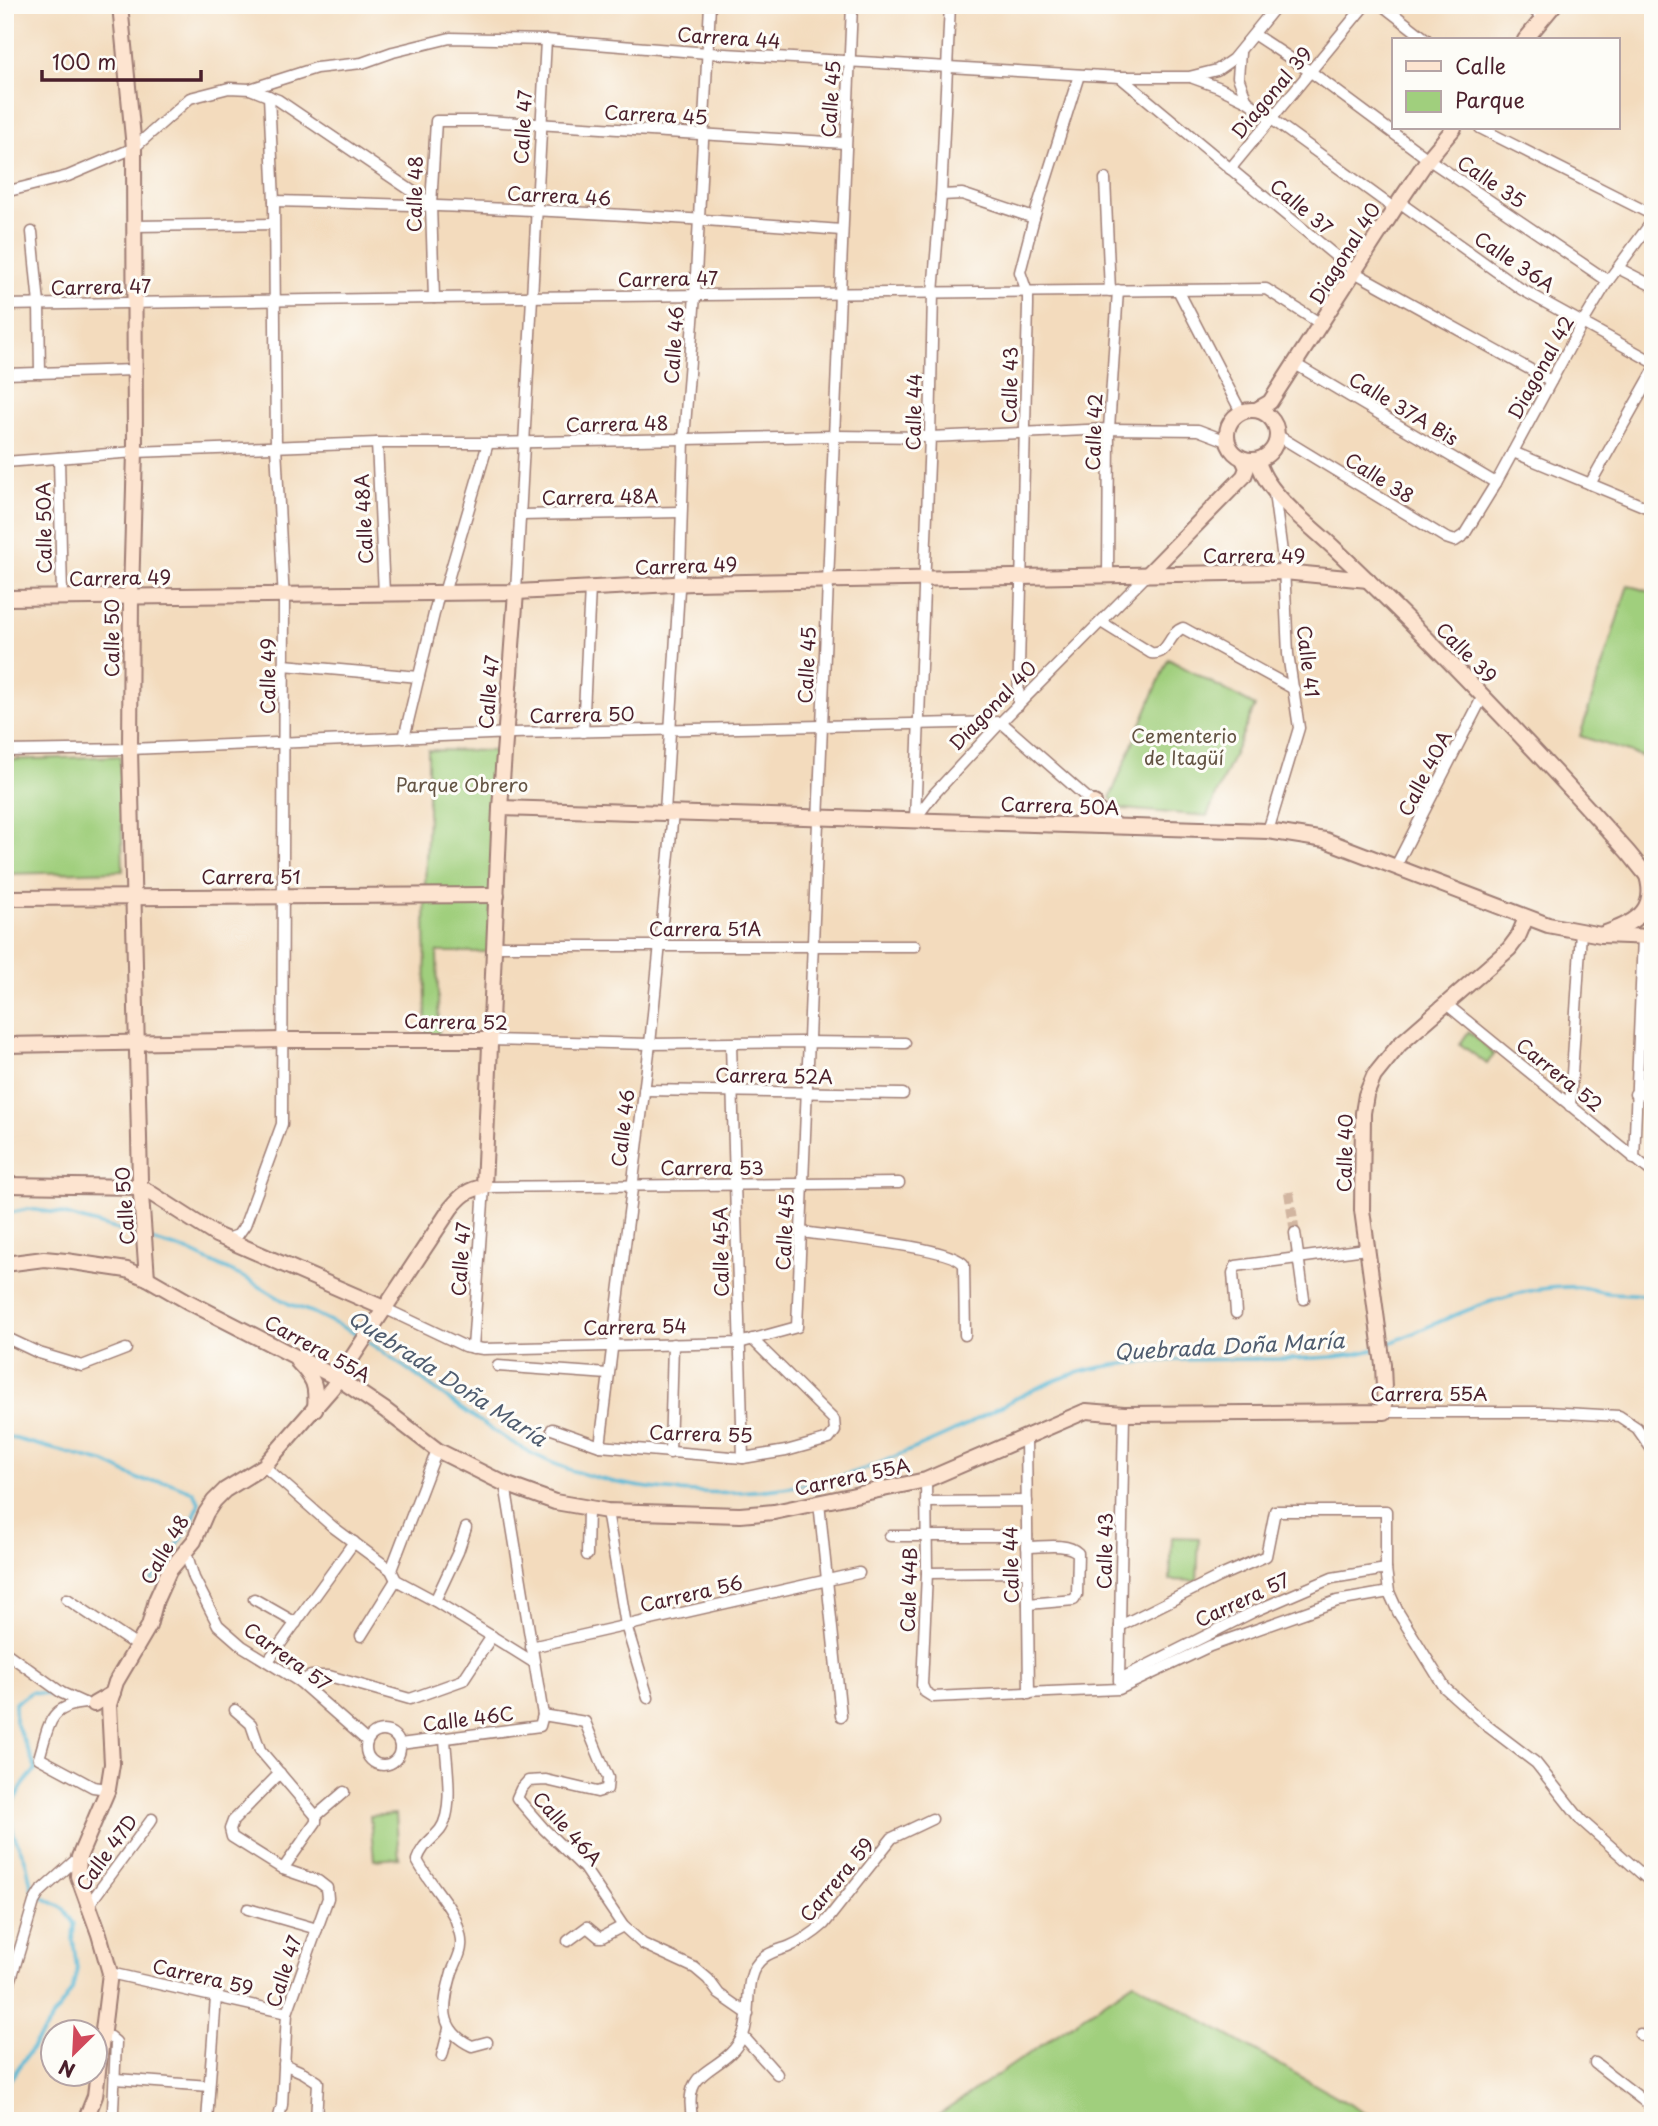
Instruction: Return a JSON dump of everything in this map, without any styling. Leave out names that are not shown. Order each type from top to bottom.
[{"type":"street","name":"Calle 50","points":[[120,5],[134,148],[135,452],[130,749],[136,1043],[147,1274]]},
{"type":"street","name":"Calle 46","points":[[600,1447],[645,1090],[659,945],[669,813],[669,730],[710,5]]},
{"type":"street","name":"Calle 45","points":[[797,1328],[852,5]]},
{"type":"street","name":"Calle 44","points":[[915,819],[933,293],[941,195],[950,5]]},
{"type":"street","points":[[1189,77],[1217,69],[1240,52],[1278,5]]},
{"type":"street","name":"Diagonal 39","points":[[1230,169],[1366,5]]},
{"type":"street","points":[[1382,5],[1424,38]]},
{"type":"street","points":[[1528,5],[1543,18]]},
{"type":"street","points":[[1527,38],[1554,5]]},
{"type":"street","name":"Calle 35","points":[[1255,34],[1428,159],[1608,281]]},
{"type":"street","name":"Carrera 44","points":[[134,148],[190,98],[229,88],[250,89],[316,68],[362,63],[393,52],[450,38],[546,40],[708,53],[1079,75],[1189,77]]},
{"type":"street","name":"Calle 47","points":[[473,1348],[484,1186],[504,733],[516,592],[546,40]]},
{"type":"street","points":[[1240,52],[1238,77],[1247,101]]},
{"type":"street","name":"Calle 43","points":[[1018,706],[1028,305],[1020,272],[1079,75]]},
{"type":"street","name":"Calle 37","points":[[1120,77],[1356,273],[1551,381]]},
{"type":"street","name":"Calle 36A","points":[[1189,77],[1219,87],[1247,101],[1521,289],[1653,362]]},
{"type":"street","points":[[250,89],[290,108],[431,205]]},
{"type":"street","name":"Calle 49","points":[[226,1239],[238,1235],[245,1225],[282,1124],[284,596],[276,447],[274,201],[269,96]]},
{"type":"street","name":"Calle 48","points":[[435,298],[431,205],[436,121],[466,121]]},
{"type":"street","name":"Carrera 45","points":[[466,121],[845,143]]},
{"type":"street","name":"Diagonal 40","points":[[1265,410],[1356,273],[1397,205],[1428,159],[1452,130]]},
{"type":"street","points":[[1484,130],[1653,218]]},
{"type":"street","points":[[5,192],[68,176],[134,148]]},
{"type":"street","name":"Calle 42","points":[[1105,179],[1114,291],[1108,575]]},
{"type":"street","points":[[941,195],[962,194],[1034,218]]},
{"type":"street","name":"Carrera 46","points":[[274,201],[431,205],[698,219],[841,230]]},
{"type":"street","name":"Diagonal 42","points":[[1464,535],[1496,483],[1582,324],[1608,281],[1653,218]]},
{"type":"street","points":[[134,226],[273,224]]},
{"type":"street","points":[[32,232],[40,373]]},
{"type":"street","points":[[1618,268],[1653,286]]},
{"type":"street","name":"Carrera 47","points":[[5,305],[1266,289],[1321,324]]},
{"type":"street","points":[[1178,290],[1241,412]]},
{"type":"street","name":"Calle 37A Bis","points":[[1295,364],[1496,483]]},
{"type":"street","points":[[5,373],[135,370]]},
{"type":"street","points":[[1590,484],[1653,372]]},
{"type":"street","points":[[1265,410],[1278,435],[1273,450],[1268,456],[1251,460],[1236,455],[1227,441],[1229,424],[1241,412],[1265,410]]},
{"type":"street","name":"Carrera 48","points":[[5,461],[135,452],[377,443],[930,437],[1109,429],[1198,430],[1227,441]]},
{"type":"street","name":"Calle 38","points":[[1278,435],[1446,538],[1455,541],[1464,535]]},
{"type":"street","name":"Calle 48A","points":[[377,443],[384,593]]},
{"type":"street","points":[[404,738],[441,593],[488,443]]},
{"type":"street","points":[[1513,452],[1653,510]]},
{"type":"street","name":"Calle 50A","points":[[59,458],[62,596]]},
{"type":"street","name":"Diagonal 40","points":[[915,819],[944,783],[1001,722],[1244,476],[1251,460]]},
{"type":"street","name":"Calle 39","points":[[1251,460],[1274,492],[1368,580],[1483,696],[1650,879],[1652,891],[1649,906],[1643,915],[1630,924]]},
{"type":"street","name":"Calle 41","points":[[1268,831],[1297,740],[1299,715],[1288,654],[1284,572],[1274,492]]},
{"type":"street","name":"Carrera 48A","points":[[520,515],[681,512]]},
{"type":"street","name":"Carrera 49","points":[[5,598],[516,592],[679,584],[1284,572],[1368,580]]},
{"type":"street","points":[[583,732],[590,588]]},
{"type":"street","points":[[1101,622],[1151,653],[1157,654],[1162,653],[1175,632],[1183,628],[1294,689]]},
{"type":"street","points":[[284,665],[419,677]]},
{"type":"street","name":"Calle 40A","points":[[1396,866],[1483,696]]},
{"type":"street","points":[[1001,722],[1119,827]]},
{"type":"street","name":"Carrera 50","points":[[5,751],[284,744],[504,733],[1001,722]]},
{"type":"street","points":[[917,780],[930,785],[944,783]]},
{"type":"street","points":[[1076,824],[1090,818],[1094,803]]},
{"type":"street","name":"Carrera 50A","points":[[500,808],[1268,831],[1325,840],[1526,918],[1581,932],[1650,937]]},
{"type":"street","name":"Carrera 51","points":[[5,898],[497,895]]},
{"type":"street","name":"Calle 40","points":[[1385,1412],[1383,1365],[1362,1210],[1363,1113],[1366,1095],[1374,1076],[1399,1045],[1508,949],[1518,937],[1526,918]]},
{"type":"street","name":"Carrera 50A","points":[[1601,935],[1630,924]]},
{"type":"street","points":[[1570,1106],[1581,932]]},
{"type":"street","points":[[1634,1159],[1635,1094],[1650,937]]},
{"type":"street","name":"Carrera 51A","points":[[495,946],[915,946]]},
{"type":"street","name":"Carrera 52","points":[[1445,1003],[1653,1173]]},
{"type":"street","name":"Carrera 52","points":[[5,1045],[282,1040],[490,1040],[650,1044],[905,1043]]},
{"type":"street","name":"Calle 45A","points":[[731,1044],[743,1458]]},
{"type":"street","name":"Carrera 52A","points":[[645,1090],[902,1094]]},
{"type":"street","points":[[1635,1094],[1653,1095]]},
{"type":"street","name":"Carrera 53","points":[[484,1186],[899,1182]]},
{"type":"street","points":[[5,1185],[141,1192],[226,1239],[382,1315],[473,1348]]},
{"type":"street","name":"Calle 48","points":[[5,1999],[10,1972],[38,1896],[79,1857],[108,1789],[112,1764],[100,1701],[149,1626],[156,1600],[169,1571],[186,1552],[214,1501],[225,1490],[264,1466],[339,1379],[451,1208],[462,1195],[484,1186]]},
{"type":"street","points":[[801,1232],[891,1243],[955,1257],[964,1265],[965,1335]]},
{"type":"street","points":[[1295,1233],[1304,1299]]},
{"type":"street","points":[[1236,1313],[1233,1273],[1236,1266],[1366,1249]]},
{"type":"street","name":"Carrera 55A","points":[[6,1259],[44,1259],[106,1265],[147,1274],[187,1301],[339,1379],[386,1410],[437,1450],[505,1484],[555,1502],[607,1511],[740,1515],[774,1512],[886,1490],[926,1480],[1086,1411],[1124,1414],[1546,1412],[1619,1416],[1637,1429],[1653,1451]]},
{"type":"street","name":"Carrera 54","points":[[473,1348],[739,1343],[797,1328]]},
{"type":"street","points":[[5,1337],[51,1357],[82,1366],[126,1349]]},
{"type":"street","name":"Carrera 55","points":[[552,1429],[600,1447],[743,1458],[786,1451],[829,1439],[835,1431],[834,1420],[752,1339]]},
{"type":"street","points":[[670,1452],[673,1344]]},
{"type":"street","points":[[288,1352],[310,1375],[315,1385],[315,1409]]},
{"type":"street","points":[[498,1366],[608,1374]]},
{"type":"street","name":"Calle 43","points":[[1119,1684],[1124,1414]]},
{"type":"street","name":"Calle 44","points":[[1026,1437],[1029,1694]]},
{"type":"street","points":[[361,1636],[393,1575],[437,1450]]},
{"type":"street","points":[[264,1466],[393,1575],[533,1662]]},
{"type":"street","name":"Cale 44B","points":[[926,1480],[927,1573],[922,1685],[925,1692],[933,1697],[1029,1694]]},
{"type":"street","points":[[505,1484],[543,1715]]},
{"type":"street","points":[[926,1502],[1027,1501]]},
{"type":"street","points":[[819,1502],[841,1716]]},
{"type":"street","points":[[587,1555],[588,1508]]},
{"type":"street","points":[[607,1511],[626,1625],[648,1698]]},
{"type":"street","points":[[1120,1626],[1217,1577],[1266,1556],[1275,1511],[1386,1511],[1386,1569],[1390,1592],[1398,1612],[1445,1688],[1486,1725],[1536,1763],[1581,1819],[1653,1884]]},
{"type":"street","points":[[435,1601],[466,1528]]},
{"type":"street","points":[[890,1536],[1027,1536]]},
{"type":"street","points":[[268,1661],[354,1542]]},
{"type":"street","points":[[1027,1548],[1066,1547],[1077,1553],[1077,1595],[1074,1600],[1028,1604]]},
{"type":"street","name":"Carrera 57","points":[[186,1552],[188,1564],[218,1625],[242,1646],[300,1682],[367,1741]]},
{"type":"street","name":"Carrera 57","points":[[1119,1684],[1253,1612],[1332,1578],[1386,1569]]},
{"type":"street","points":[[927,1573],[1027,1572]]},
{"type":"street","name":"Carrera 56","points":[[531,1647],[859,1573]]},
{"type":"street","name":"Carrera 57","points":[[1119,1684],[1210,1646],[1337,1601],[1390,1592]]},
{"type":"street","points":[[67,1599],[137,1646]]},
{"type":"street","points":[[254,1599],[296,1622]]},
{"type":"street","points":[[300,1682],[310,1676],[329,1676],[410,1699],[463,1680],[492,1636]]},
{"type":"street","points":[[5,1652],[62,1693],[100,1701]]},
{"type":"street","points":[[1029,1694],[1119,1684]]},
{"type":"street","points":[[100,1701],[66,1706],[57,1711],[39,1758],[93,1787],[108,1789]]},
{"type":"street","points":[[235,1710],[251,1724],[260,1750],[280,1773],[316,1816],[316,1822],[283,1869],[232,1837],[230,1829],[233,1821],[280,1773]]},
{"type":"street","name":"Calle 46C","points":[[400,1744],[540,1726],[543,1715],[585,1722],[608,1777],[607,1788],[597,1792],[547,1780],[528,1780],[517,1798]]},
{"type":"street","points":[[380,1731],[389,1732],[396,1736],[400,1744],[399,1753],[394,1761],[386,1765],[377,1764],[369,1758],[367,1741],[380,1731]]},
{"type":"street","points":[[445,1738],[448,1800],[445,1818],[440,1830],[422,1846],[417,1860],[423,1873],[457,1920],[461,1946],[447,1997],[445,2017],[449,2029],[459,2040],[472,2046],[486,2042]]},
{"type":"street","points":[[316,1816],[344,1792]]},
{"type":"street","name":"Calle 46A","points":[[517,1798],[584,1868],[623,1926],[643,1944],[695,1968],[719,1994],[748,2014]]},
{"type":"street","name":"Calle 47D","points":[[88,1907],[152,1819]]},
{"type":"street","name":"Carrera 59","points":[[743,2036],[751,1978],[761,1959],[814,1934],[892,1838],[932,1819]]},
{"type":"street","points":[[79,1857],[78,1876],[99,1934],[110,1977],[104,2018]]},
{"type":"street","name":"Calle 47","points":[[278,2121],[282,2105],[287,2013],[328,1898],[327,1888],[318,1881],[283,1869]]},
{"type":"street","points":[[248,1909],[317,1929]]},
{"type":"street","points":[[568,1941],[587,1927],[598,1937],[603,1937],[623,1926]]},
{"type":"street","name":"Carrera 59","points":[[110,1977],[287,2013]]},
{"type":"street","points":[[207,2121],[216,1997]]},
{"type":"street","points":[[442,2056],[449,2029]]},
{"type":"street","points":[[1640,2034],[1653,2042]]},
{"type":"street","points":[[693,2121],[689,2098],[693,2082],[728,2054],[743,2036],[777,2074]]},
{"type":"street","points":[[108,2038],[116,2042],[113,2110],[117,2121]]},
{"type":"street","points":[[1595,2063],[1653,2108]]},
{"type":"street","points":[[285,2064],[318,2082],[316,2121]]},
{"type":"street","points":[[116,2079],[209,2086]]},
{"type":"street","points":[[85,2121],[96,2088]]},
{"type":"green space","points":[[1628,585],[1653,593],[1653,760],[1580,736]]},
{"type":"green space","name":"Cementerio de Itagüí","points":[[1168,659],[1255,706],[1207,816],[1123,809],[1110,798]]},
{"type":"green space","name":"Parque Obrero","points":[[428,750],[497,751],[489,952],[437,952],[439,1036],[426,1037],[425,884]]},
{"type":"green space","points":[[120,756],[123,871],[5,874],[5,760]]},
{"type":"green space","points":[[1469,1031],[1494,1054],[1487,1064],[1460,1044]]},
{"type":"green space","points":[[1172,1537],[1199,1538],[1197,1581],[1170,1580]]},
{"type":"green space","points":[[396,1814],[399,1858],[374,1860],[370,1816]]},
{"type":"green space","points":[[1134,1982],[1379,2121],[930,2121]]},
{"type":"waterway","name":"Quebrada Doña María","points":[[5,1214],[28,1209],[58,1213],[140,1236]]},
{"type":"waterway","name":"Quebrada Doña María","points":[[147,1239],[188,1251],[247,1279],[289,1304],[362,1337]]},
{"type":"waterway","name":"Quebrada Doña María","points":[[1383,1346],[1478,1306],[1527,1291],[1578,1287],[1653,1297]]},
{"type":"waterway","name":"Quebrada Doña María","points":[[368,1342],[490,1428],[533,1454],[572,1470],[615,1482],[661,1490],[708,1492],[756,1491],[802,1485],[845,1475],[937,1439],[1041,1386],[1097,1368],[1164,1361],[1328,1357],[1376,1349]]},
{"type":"waterway","points":[[5,1436],[106,1463],[140,1480],[168,1482],[193,1492],[199,1502],[196,1513],[179,1544],[151,1582]]},
{"type":"waterway","points":[[5,2087],[72,1990],[77,1969],[74,1924],[64,1909],[33,1892],[26,1863],[15,1837],[11,1815],[16,1798],[36,1769],[15,1721],[15,1703],[32,1692],[62,1697]]},
{"type":"tunnel","points":[[1289,1192],[1295,1233]]}]
